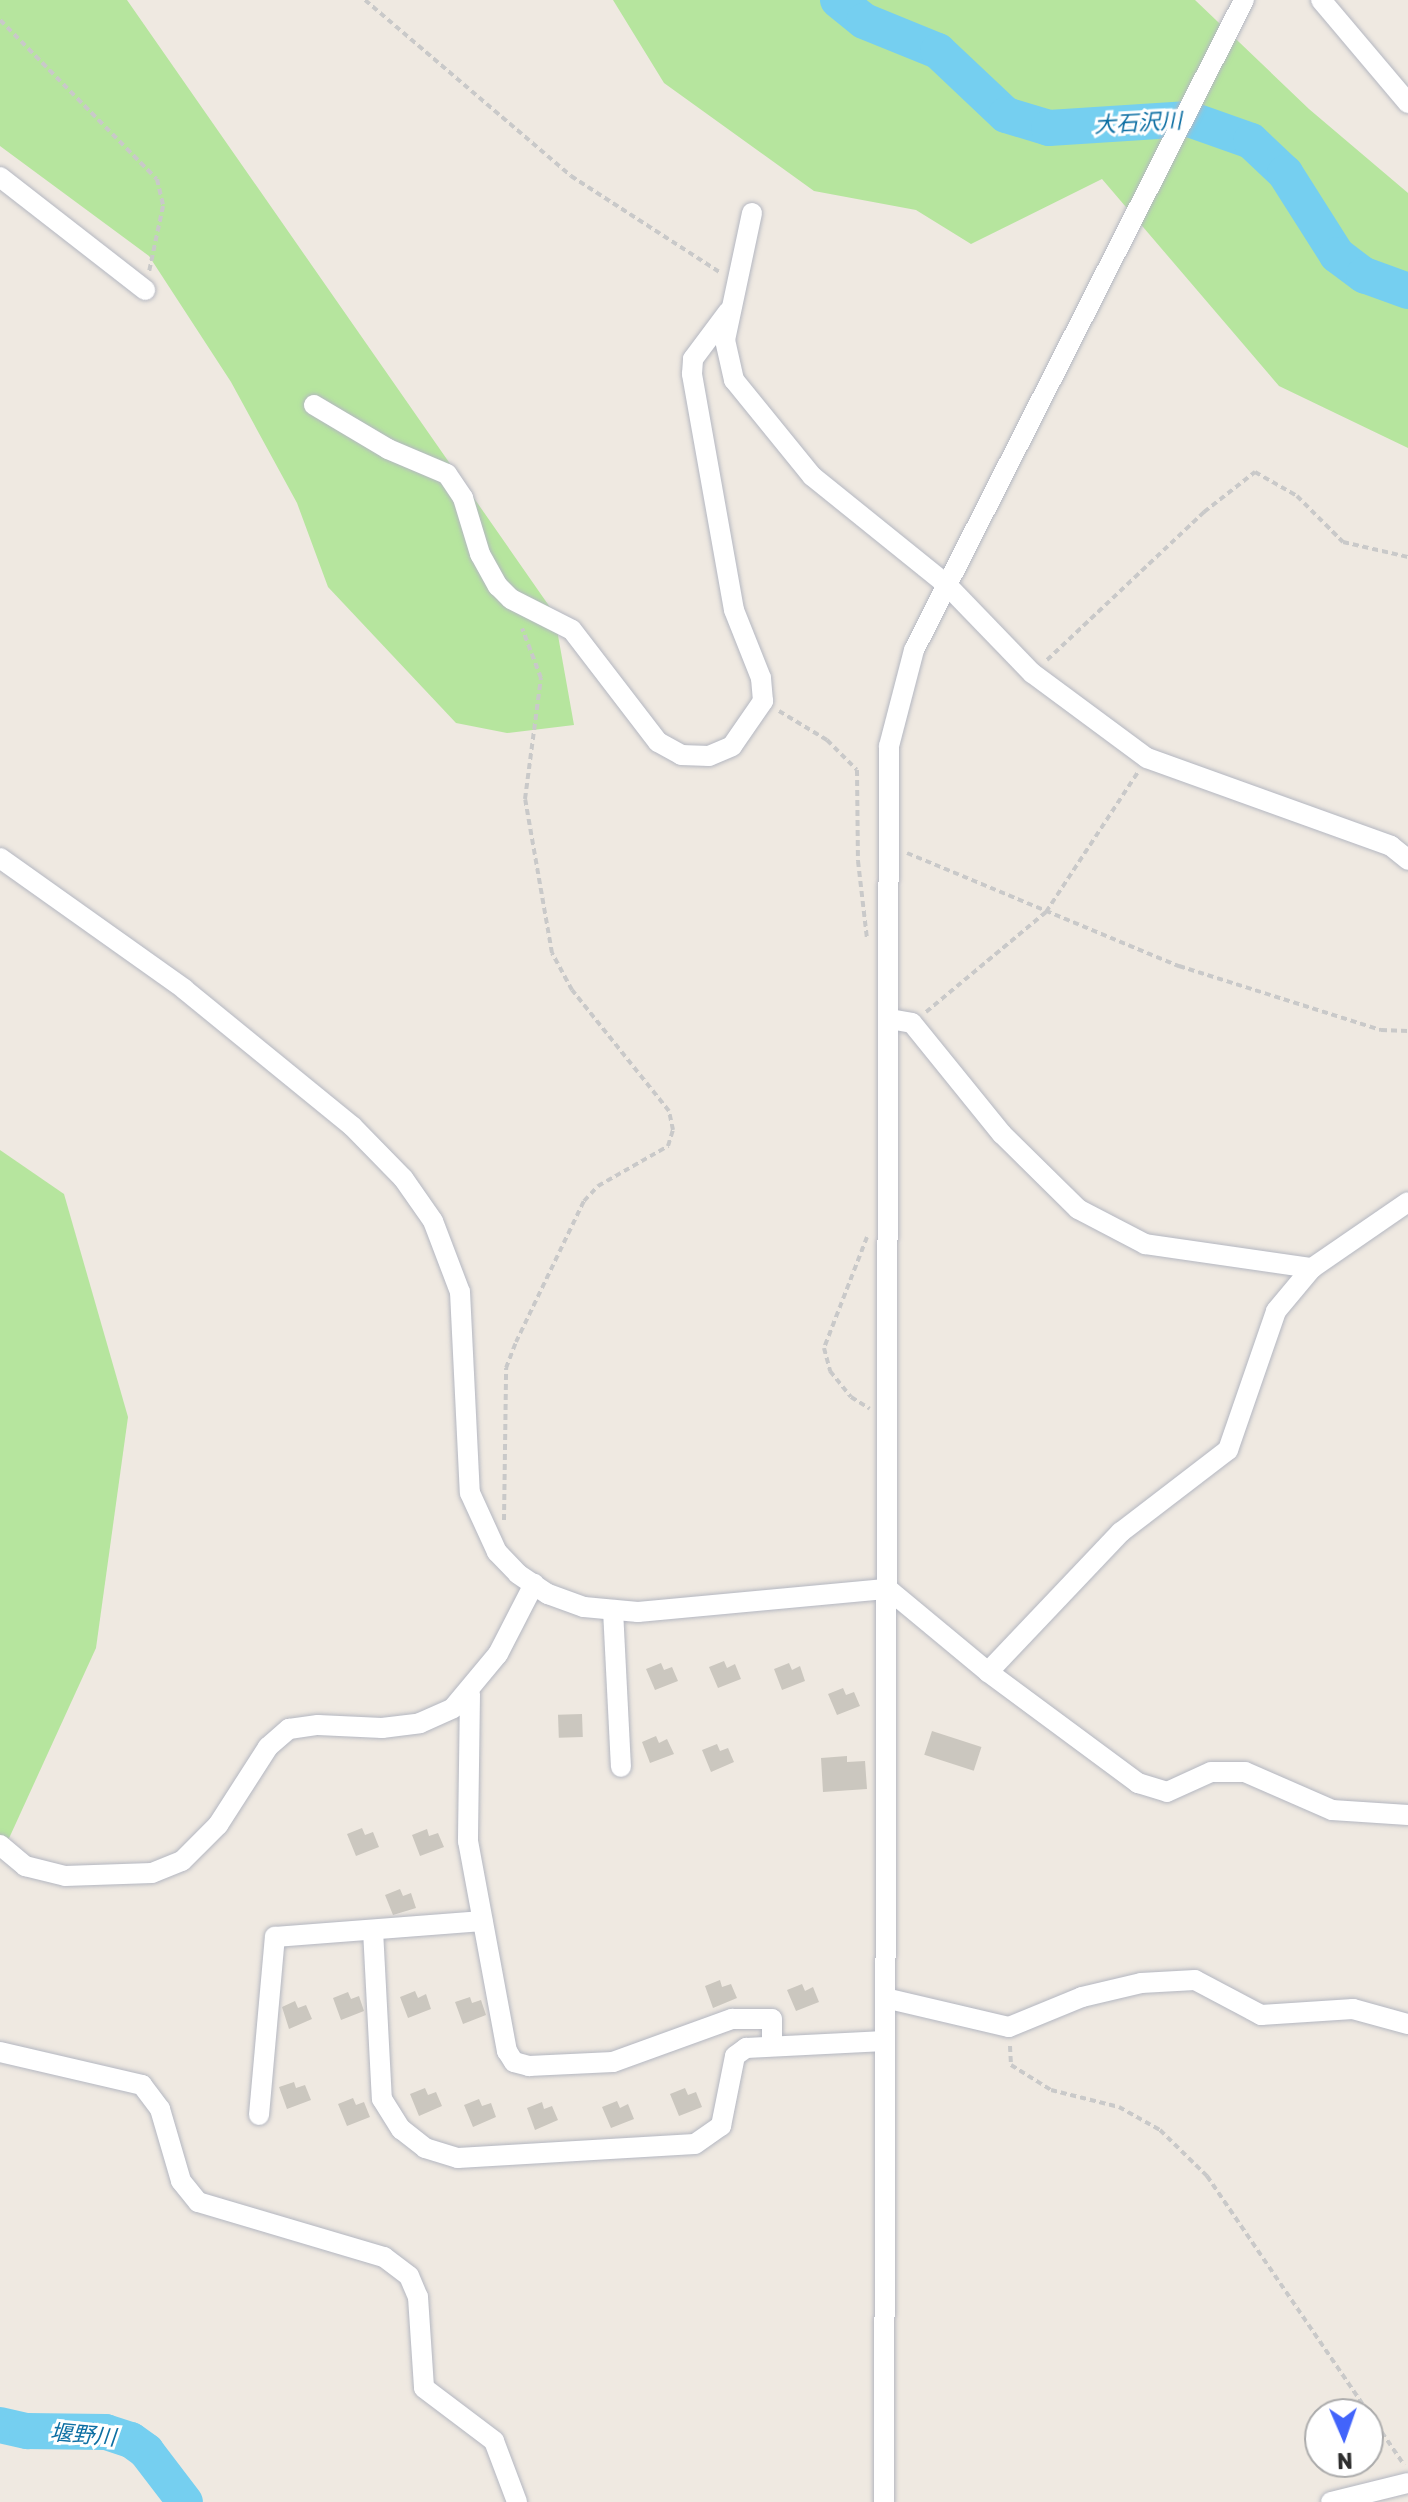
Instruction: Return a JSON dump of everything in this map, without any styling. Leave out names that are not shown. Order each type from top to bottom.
[{"type":"street","points":[[884,2502],[889,746],[914,650],[1244,0]]},
{"type":"street","points":[[1321,0],[1408,103]]},
{"type":"street","points":[[0,177],[145,290]]},
{"type":"street","points":[[752,213],[728,312],[725,340],[734,380],[763,421],[812,476],[946,584],[1032,673],[1147,758],[1391,846],[1408,860]]},
{"type":"street","points":[[314,405],[388,449],[447,474],[469,512],[480,554],[511,599],[572,630],[658,742],[681,755],[709,756],[732,746],[763,701],[761,678],[734,610],[692,374],[693,359],[728,312]]},
{"type":"street","points":[[0,858],[184,989],[352,1126],[403,1178],[433,1221],[460,1292],[470,1493],[497,1552],[534,1584],[584,1607],[613,1610],[888,1589],[988,1672],[1138,1783],[1167,1792],[1211,1772],[1245,1772],[1332,1810],[1408,1815]]},
{"type":"street","points":[[890,1019],[912,1023],[1002,1134],[1078,1209],[1145,1244],[1312,1268]]},
{"type":"street","points":[[988,1672],[1121,1532],[1228,1450],[1276,1311],[1312,1268],[1408,1202]]},
{"type":"street","points":[[0,1845],[25,1866],[65,1876],[152,1873],[182,1861],[218,1825],[268,1747],[289,1729],[420,1723],[470,1694],[498,1654],[534,1584]]},
{"type":"street","points":[[613,1610],[621,1767]]},
{"type":"street","points":[[470,1694],[468,1841],[507,2051],[514,2062],[529,2066],[613,2062],[732,2019],[772,2019],[772,2044]]},
{"type":"street","points":[[259,2115],[275,1937],[482,1921]]},
{"type":"street","points":[[373,1930],[382,2099],[413,2138],[458,2158],[695,2144],[721,2126],[735,2056],[746,2048],[772,2044],[885,2041]]},
{"type":"street","points":[[885,1998],[1009,2027],[1082,1997],[1141,1983],[1195,1980],[1261,2015],[1353,2009],[1408,2024]]},
{"type":"street","points":[[0,2052],[142,2085],[160,2109],[181,2181],[198,2202],[384,2257],[409,2276],[418,2297],[424,2388],[494,2441],[517,2502]]},
{"type":"street","points":[[1331,2502],[1408,2483]]},
{"type":"path","points":[[365,0],[571,176],[735,282]]},
{"type":"path","points":[[0,20],[157,179],[163,206],[145,290]]},
{"type":"path","points":[[1032,673],[1204,512],[1255,472],[1297,496],[1343,542],[1408,557]]},
{"type":"path","points":[[497,1552],[504,1531],[506,1368],[516,1342],[584,1201],[598,1186],[668,1146],[673,1130],[669,1111],[572,990],[552,953],[525,799],[541,678],[511,599]]},
{"type":"path","points":[[763,701],[827,740],[857,770],[858,861],[869,952]]},
{"type":"path","points":[[912,1023],[1046,912],[1147,758]]},
{"type":"path","points":[[890,845],[1179,966],[1381,1030],[1408,1031]]},
{"type":"path","points":[[870,1228],[824,1348],[830,1371],[851,1397],[889,1421]]},
{"type":"path","points":[[1009,2027],[1011,2065],[1051,2090],[1119,2107],[1160,2130],[1207,2176],[1408,2470]]},
{"type":"green space","points":[[0,0],[127,0],[554,613],[574,725],[507,733],[456,723],[328,587],[297,503],[231,382],[149,256],[0,146]]},
{"type":"green space","points":[[613,0],[1195,0],[1309,109],[1408,193],[1408,448],[1279,386],[1102,179],[971,244],[916,210],[814,191],[664,83]]},
{"type":"green space","points":[[0,1150],[64,1194],[128,1417],[96,1648],[0,1858]]},
{"type":"building","points":[[724,1661],[727,1668],[735,1664],[741,1679],[718,1688],[709,1667]]},
{"type":"building","points":[[661,1663],[664,1670],[672,1667],[678,1681],[655,1690],[646,1669]]},
{"type":"building","points":[[789,1663],[792,1670],[800,1666],[805,1681],[782,1690],[774,1669]]},
{"type":"building","points":[[843,1688],[846,1695],[854,1692],[860,1706],[837,1715],[828,1694]]},
{"type":"building","points":[[582,1714],[583,1737],[559,1738],[558,1715]]},
{"type":"building","points":[[932,1731],[981,1747],[974,1771],[924,1755]]},
{"type":"building","points":[[656,1736],[659,1743],[667,1739],[674,1754],[650,1763],[642,1742]]},
{"type":"building","points":[[717,1744],[720,1751],[728,1748],[734,1762],[711,1772],[702,1750]]},
{"type":"building","points":[[847,1756],[847,1762],[865,1761],[867,1789],[823,1792],[821,1758]]},
{"type":"building","points":[[362,1828],[365,1835],[373,1832],[379,1847],[356,1856],[347,1834]]},
{"type":"building","points":[[427,1829],[429,1836],[438,1833],[444,1847],[420,1856],[412,1835]]},
{"type":"building","points":[[400,1889],[403,1896],[411,1893],[416,1908],[393,1915],[385,1895]]},
{"type":"building","points":[[720,1980],[722,1987],[731,1984],[737,1998],[713,2008],[705,1986]]},
{"type":"building","points":[[802,1984],[805,1991],[813,1987],[819,2002],[796,2011],[787,1990]]},
{"type":"building","points":[[415,1991],[418,1998],[426,1994],[431,2009],[408,2018],[400,1997]]},
{"type":"building","points":[[348,1992],[351,1999],[359,1996],[364,2011],[341,2020],[333,1998]]},
{"type":"building","points":[[470,1997],[472,2003],[481,2000],[486,2015],[463,2024],[455,2002]]},
{"type":"building","points":[[295,2001],[298,2008],[306,2005],[312,2019],[289,2029],[282,2007]]},
{"type":"building","points":[[294,2082],[296,2088],[305,2085],[311,2100],[287,2109],[279,2087]]},
{"type":"building","points":[[425,2088],[428,2095],[436,2092],[442,2106],[419,2116],[410,2094]]},
{"type":"building","points":[[685,2088],[688,2095],[696,2092],[702,2107],[679,2116],[670,2094]]},
{"type":"building","points":[[353,2098],[356,2105],[364,2102],[370,2117],[347,2126],[338,2104]]},
{"type":"building","points":[[479,2099],[482,2106],[491,2103],[496,2117],[473,2127],[464,2105]]},
{"type":"building","points":[[617,2101],[620,2108],[628,2104],[634,2119],[611,2128],[602,2107]]},
{"type":"building","points":[[542,2102],[544,2109],[552,2106],[558,2120],[535,2130],[527,2108]]},
{"type":"waterway","name":"大石沢川","points":[[838,0],[864,21],[938,51],[1006,115],[1049,128],[1189,119],[1251,141],[1285,173],[1337,255],[1364,275],[1408,291]]},
{"type":"waterway","name":"堰野川","points":[[0,2425],[27,2431],[106,2432],[131,2440],[146,2451],[185,2502]]}]
